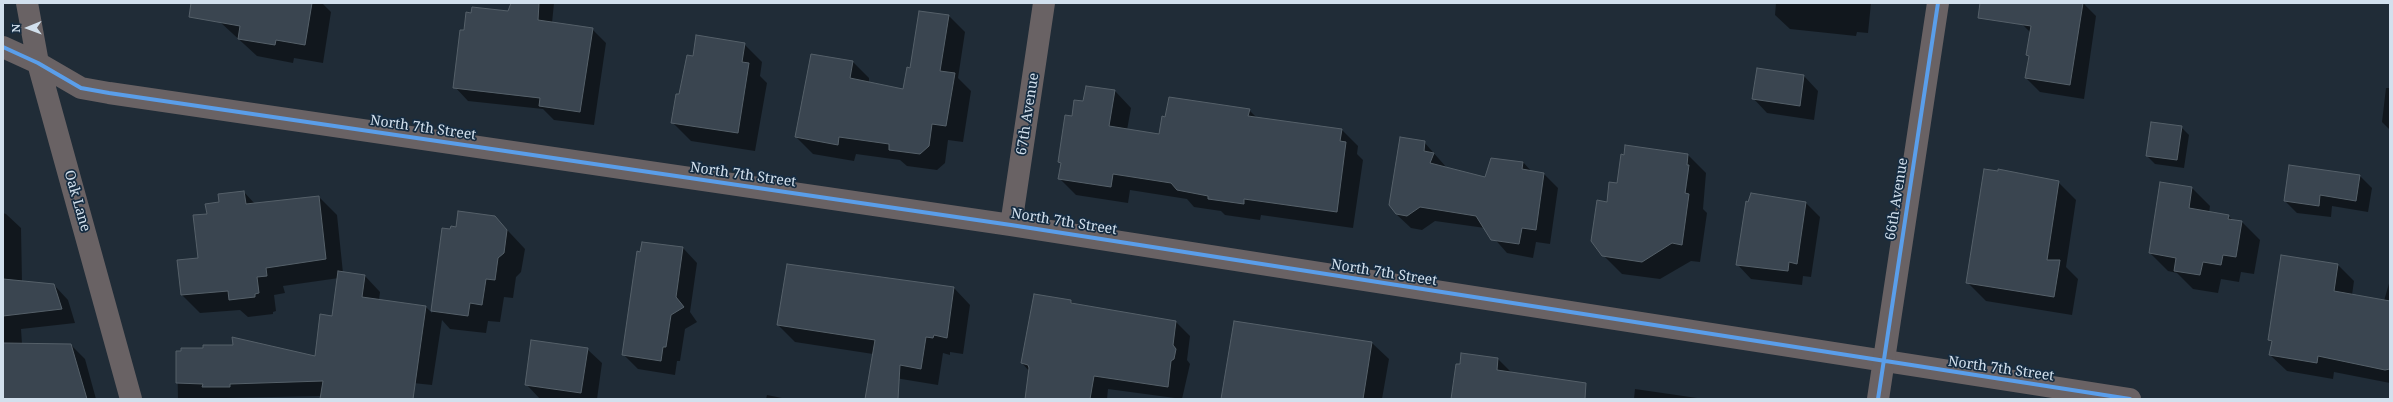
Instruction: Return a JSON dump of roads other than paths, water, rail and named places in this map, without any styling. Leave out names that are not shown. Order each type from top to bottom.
[{"type":"street","name":"Oak Lane","points":[[27,3],[38,63],[131,399]]},
{"type":"street","name":"67th Avenue","points":[[1011,225],[1044,3]]},
{"type":"street","name":"66th Avenue","points":[[1878,399],[1938,3]]},
{"type":"street","name":"North 7th Street","points":[[3,47],[38,63],[81,88],[109,93],[1011,225],[1884,362],[2130,399]]}]
